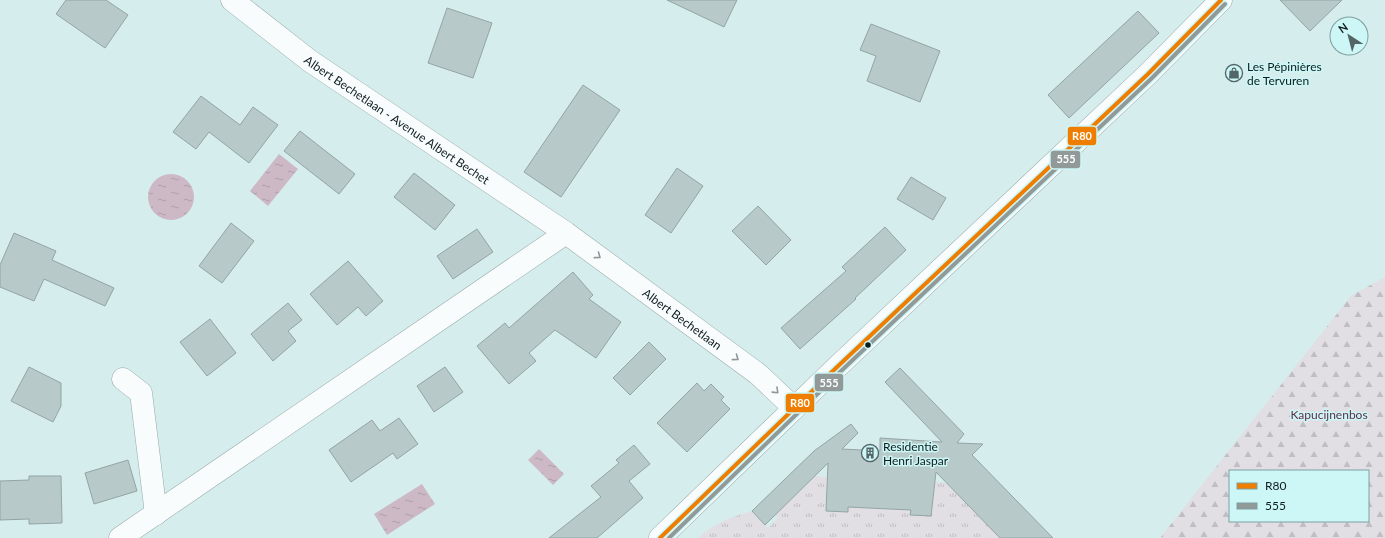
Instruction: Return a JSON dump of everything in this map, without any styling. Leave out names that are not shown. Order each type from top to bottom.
[{"type":"street","name":"Albert Bechetlaan - Avenue Albert Bechet","points":[[232,0],[310,61],[566,233]]},
{"type":"street","points":[[660,538],[794,408],[1148,74],[1221,0]]},
{"type":"street","name":"Albert Bechetlaan","points":[[566,233],[758,374],[794,408]]},
{"type":"street","points":[[120,538],[566,233]]},
{"type":"street","points":[[123,379],[142,393],[156,514]]},
{"type":"green space","name":"Kapucijnenbos","points":[[1385,277],[1385,538],[1160,538],[1351,296]]},
{"type":"green space","points":[[815,476],[827,477],[826,511],[848,512],[848,507],[911,510],[910,515],[931,516],[935,482],[955,484],[1000,538],[698,538],[710,528],[723,521],[752,511],[768,528],[778,518],[775,514]]},
{"type":"water","points":[[279,154],[298,169],[268,206],[250,191]]},
{"type":"water","points":[[171,174],[184,178],[190,184],[194,197],[190,210],[184,216],[171,220],[158,216],[152,210],[148,197],[152,184],[158,178]]},
{"type":"water","points":[[539,449],[564,474],[553,485],[528,460]]},
{"type":"water","points":[[422,484],[435,504],[387,535],[374,514]]},
{"type":"building","points":[[66,0],[106,0],[128,15],[105,48],[56,14]]},
{"type":"building","points":[[667,0],[737,0],[724,27]]},
{"type":"building","points":[[1280,0],[1342,0],[1310,31]]},
{"type":"building","points":[[447,8],[492,23],[473,78],[428,63]]},
{"type":"building","points":[[1138,11],[1159,33],[1069,118],[1048,95]]},
{"type":"building","points":[[871,24],[940,51],[920,102],[867,81],[876,56],[860,50]]},
{"type":"building","points":[[583,85],[620,110],[561,197],[524,172]]},
{"type":"building","points":[[201,96],[240,125],[253,107],[278,125],[249,163],[209,132],[196,149],[173,132]]},
{"type":"building","points":[[300,131],[355,174],[339,194],[284,151]]},
{"type":"building","points":[[677,168],[703,186],[671,233],[645,215]]},
{"type":"building","points":[[414,173],[455,205],[435,230],[394,197]]},
{"type":"building","points":[[911,177],[946,198],[933,220],[897,199]]},
{"type":"building","points":[[758,206],[791,240],[766,265],[732,231]]},
{"type":"building","points":[[231,223],[254,241],[222,283],[199,266]]},
{"type":"building","points":[[885,227],[906,250],[855,298],[856,299],[800,349],[781,328],[846,271],[842,267]]},
{"type":"building","points":[[477,229],[493,252],[453,279],[437,256]]},
{"type":"building","points":[[14,233],[56,251],[52,260],[114,288],[105,306],[44,279],[34,301],[0,287],[0,265]]},
{"type":"building","points":[[348,261],[383,301],[366,316],[358,307],[337,325],[310,294]]},
{"type":"building","points":[[573,272],[593,295],[589,299],[621,322],[596,358],[555,330],[529,353],[536,361],[509,384],[477,346],[505,323],[509,328]]},
{"type":"building","points":[[288,303],[302,320],[288,331],[296,341],[273,361],[251,334]]},
{"type":"building","points":[[210,319],[236,353],[207,376],[180,342]]},
{"type":"building","points":[[649,342],[666,359],[630,395],[613,378]]},
{"type":"building","points":[[29,367],[61,383],[61,406],[53,422],[11,401]]},
{"type":"building","points":[[445,367],[463,392],[434,412],[417,386]]},
{"type":"building","name":"Residentie Henri Jaspar","points":[[900,368],[964,434],[957,443],[983,444],[972,455],[1053,538],[1000,538],[936,472],[931,516],[910,515],[911,510],[848,507],[848,512],[826,511],[828,463],[765,525],[752,511],[814,451],[851,424],[858,433],[842,449],[880,451],[880,438],[942,442],[885,382]]},
{"type":"building","points":[[697,383],[704,391],[711,384],[724,397],[721,400],[730,409],[687,452],[657,423]]},
{"type":"building","points":[[399,418],[418,444],[397,459],[393,453],[351,482],[329,450],[372,420],[380,431]]},
{"type":"building","points":[[634,445],[650,464],[629,481],[643,498],[597,538],[549,538],[601,497],[591,486],[619,463],[616,460]]},
{"type":"building","points":[[128,460],[137,491],[94,504],[85,473]]},
{"type":"building","points":[[29,476],[61,476],[62,523],[29,524],[29,519],[0,520],[0,481],[29,480]]},
{"type":"transit line","name":"R80","points":[[660,538],[836,368],[1148,74],[1221,0]]},
{"type":"transit line","name":"555","points":[[669,538],[840,372],[1152,78],[1225,4]]},
{"type":"place","name":"Les Pépinières de Tervuren","points":[[1234,73]]},
{"type":"place","name":"Residentie Henri Jaspar","points":[[870,453]]}]
